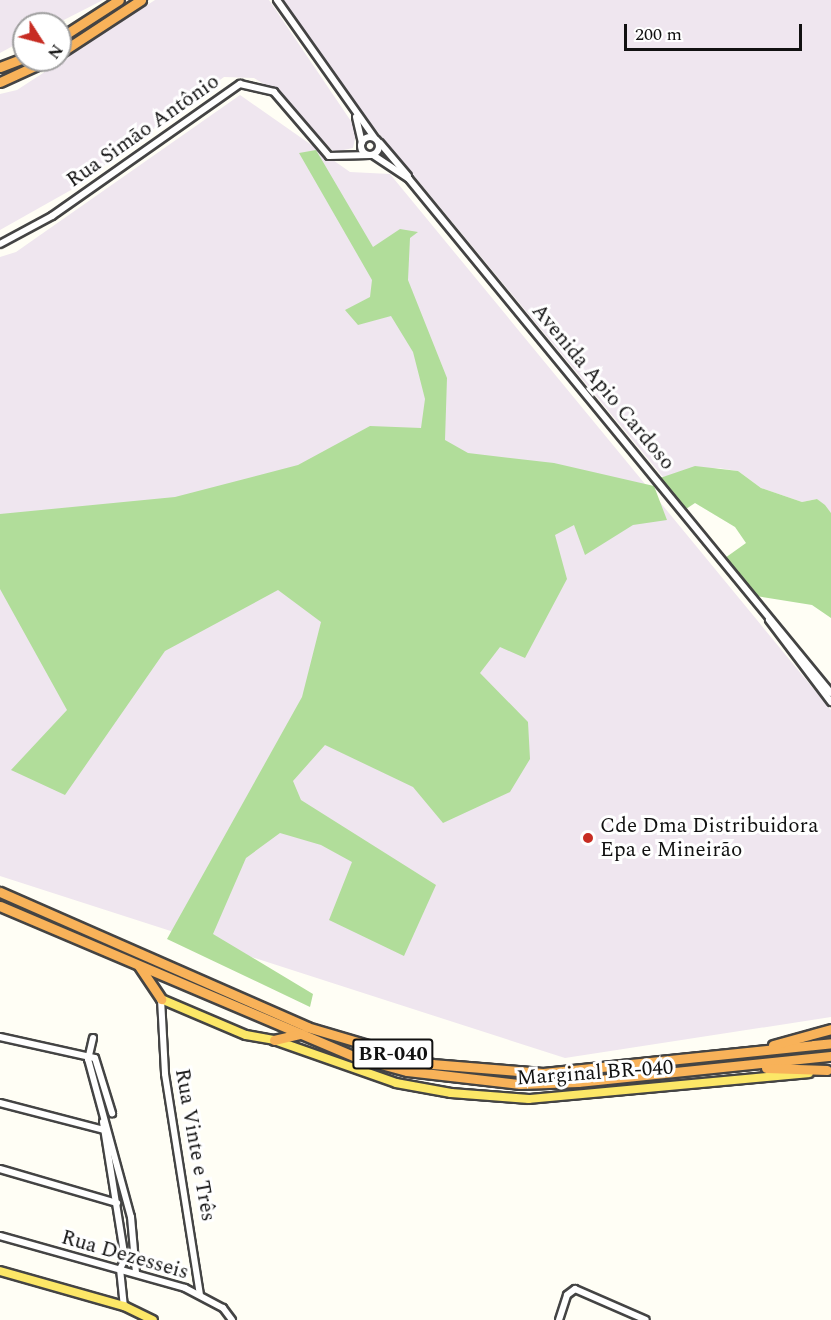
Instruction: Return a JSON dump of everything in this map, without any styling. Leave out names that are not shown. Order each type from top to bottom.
[{"type":"highway","points":[[72,30],[119,0]]},
{"type":"highway","points":[[72,45],[141,0]]},
{"type":"highway","points":[[0,82],[22,72]]},
{"type":"highway","name":"BR-040","points":[[0,892],[325,1035],[432,1064],[543,1073],[741,1054],[831,1042]]},
{"type":"highway","name":"BR-040","points":[[0,906],[355,1058],[458,1080],[578,1082],[831,1056]]},
{"type":"highway","points":[[139,966],[161,999]]},
{"type":"highway","points":[[741,1054],[831,1029]]},
{"type":"highway","points":[[274,1040],[301,1034]]},
{"type":"highway","points":[[736,1067],[829,1070]]},
{"type":"main road","name":"Marginal BR-040","points":[[161,999],[246,1035],[274,1040],[396,1083],[529,1099],[829,1070]]},
{"type":"main road","points":[[0,1271],[124,1306],[153,1320]]},
{"type":"street","name":"Avenida Apio Cardoso","points":[[277,0],[355,113],[377,140],[400,161],[409,179],[831,693]]},
{"type":"street","name":"Rua Simão Antônio","points":[[0,244],[52,216],[240,84],[274,92],[329,156],[371,155]]},
{"type":"street","name":"Avenida Apio Cardoso","points":[[355,113],[361,144],[371,155],[409,179]]},
{"type":"street","points":[[356,157],[361,144],[377,140]]},
{"type":"street","points":[[371,155],[377,140]]},
{"type":"street","name":"Avenida Apio Cardoso","points":[[769,619],[831,702]]},
{"type":"street","name":"Rua Vinte e Três","points":[[161,999],[165,1074],[200,1295]]},
{"type":"street","points":[[0,1037],[88,1059],[97,1059],[112,1113]]},
{"type":"street","points":[[93,1038],[88,1059],[103,1118],[117,1203],[125,1259],[120,1269],[124,1306]]},
{"type":"street","points":[[0,1103],[105,1130]]},
{"type":"street","points":[[105,1130],[131,1217],[136,1273]]},
{"type":"street","points":[[0,1169],[117,1203]]},
{"type":"street","name":"Rua Dezesseis","points":[[0,1236],[136,1273],[200,1295],[232,1320]]},
{"type":"street","points":[[559,1320],[567,1295],[575,1289],[646,1320]]},
{"type":"shaded area","points":[[0,0],[103,0],[72,16],[72,12],[12,12],[12,46],[0,53]]},
{"type":"shaded area","points":[[155,0],[269,0],[357,130],[353,148],[334,152],[280,94],[254,78],[224,77],[71,190],[0,230],[0,94],[17,90],[45,72],[72,72],[72,54]]},
{"type":"shaded area","points":[[282,0],[831,0],[831,513],[817,499],[802,502],[761,488],[738,471],[718,468],[663,477],[339,85]]},
{"type":"shaded area","points":[[240,95],[350,172],[390,174],[831,710],[831,1017],[565,1058],[0,876],[0,257],[16,252]]},
{"type":"green space","points":[[316,150],[373,247],[400,229],[418,232],[410,238],[408,280],[447,378],[445,440],[468,453],[554,463],[654,486],[667,520],[633,525],[585,555],[574,525],[555,535],[567,579],[525,658],[500,647],[480,673],[528,722],[530,759],[510,792],[443,823],[413,787],[325,745],[293,781],[301,800],[436,885],[404,956],[329,920],[352,862],[321,845],[280,833],[246,858],[213,934],[313,994],[310,1007],[167,939],[302,697],[321,622],[278,590],[165,651],[65,795],[11,770],[67,710],[0,589],[0,514],[175,497],[298,465],[370,426],[421,428],[425,399],[413,352],[391,316],[358,325],[345,310],[370,297],[372,280],[299,153]]},
{"type":"green space","points":[[695,466],[738,471],[761,488],[802,502],[817,499],[825,505],[831,513],[831,618],[812,605],[756,596],[725,558],[746,543],[735,527],[695,503],[686,509],[660,478]]},
{"type":"place","name":"Cde Dma Distribuidora Epa e Mineirão","points":[[588,838]]}]
